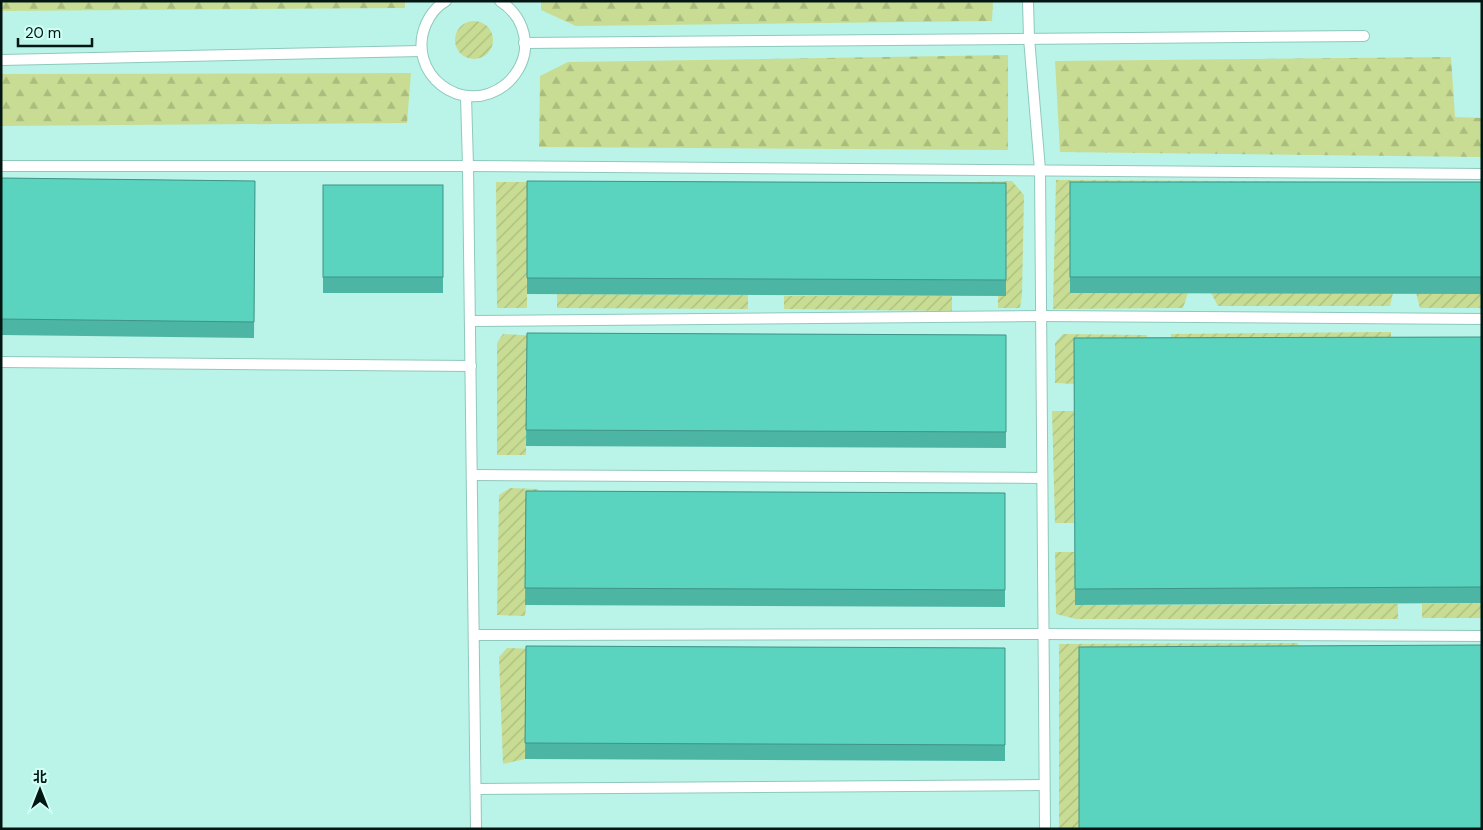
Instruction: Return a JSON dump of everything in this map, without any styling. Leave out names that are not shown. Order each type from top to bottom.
[{"type":"lane","points":[[446,1],[430,16],[422,33],[421,51],[427,68],[437,82],[451,92],[466,96],[483,96],[498,90],[511,80],[520,67],[525,51],[524,35],[518,20],[508,7],[500,1]]},
{"type":"lane","points":[[1028,1],[1029,38],[1040,170],[1044,829]]},
{"type":"lane","points":[[524,44],[1364,36]]},
{"type":"lane","points":[[1,60],[421,51]]},
{"type":"lane","points":[[466,96],[476,829]]},
{"type":"lane","points":[[1,166],[468,166],[1482,174]]},
{"type":"lane","points":[[470,320],[1041,316],[1482,319]]},
{"type":"lane","points":[[1,362],[471,366]]},
{"type":"lane","points":[[472,475],[1042,478]]},
{"type":"lane","points":[[474,635],[1043,634],[1482,636]]},
{"type":"lane","points":[[476,789],[1044,785]]},
{"type":"green space","points":[[1,1],[405,1],[405,8],[1,11]]},
{"type":"green space","points":[[541,1],[993,1],[992,21],[576,26],[541,10]]},
{"type":"green space","points":[[474,21],[481,22],[487,27],[492,33],[492,47],[487,53],[481,58],[474,59],[467,58],[461,53],[456,47],[455,40],[456,33],[461,27],[467,22]]},
{"type":"green space","points":[[1008,55],[1008,150],[539,147],[540,76],[568,62]]},
{"type":"green space","points":[[1451,57],[1455,117],[1482,118],[1482,157],[1060,152],[1055,61]]},
{"type":"green space","points":[[411,73],[407,123],[1,126],[1,74]]},
{"type":"green space","points":[[1056,180],[1394,182],[1395,198],[1188,293],[1183,308],[1053,309]]},
{"type":"green space","points":[[1012,181],[1024,195],[1022,294],[1020,308],[998,308],[998,296],[1006,296],[1006,199],[905,184]]},
{"type":"green space","points":[[496,182],[553,182],[527,198],[527,308],[497,308]]},
{"type":"green space","points":[[1211,293],[1393,293],[1390,306],[1218,306]]},
{"type":"green space","points":[[1416,293],[1482,294],[1482,308],[1420,308]]},
{"type":"green space","points":[[557,294],[748,295],[748,309],[557,308]]},
{"type":"green space","points":[[784,296],[952,296],[952,311],[784,309]]},
{"type":"green space","points":[[1391,332],[1391,353],[1171,354],[1171,334]]},
{"type":"green space","points":[[503,334],[540,336],[527,350],[526,455],[497,455],[497,343]]},
{"type":"green space","points":[[1063,334],[1147,335],[1147,354],[1074,355],[1074,384],[1055,383],[1055,343]]},
{"type":"green space","points":[[1052,411],[1074,411],[1074,523],[1055,523]]},
{"type":"green space","points":[[510,488],[538,489],[538,508],[525,616],[497,615],[499,495]]},
{"type":"green space","points":[[1055,552],[1075,552],[1075,605],[1398,604],[1398,619],[1076,619],[1056,614]]},
{"type":"green space","points":[[1482,603],[1482,618],[1422,618],[1422,604]]},
{"type":"green space","points":[[1298,643],[1300,662],[1079,663],[1079,829],[1059,829],[1059,644]]},
{"type":"green space","points":[[507,648],[536,649],[526,663],[525,759],[503,764],[499,657]]},
{"type":"building","points":[[1,178],[255,181],[254,322],[1,319]]},
{"type":"building","points":[[527,181],[1006,183],[1006,280],[527,278]]},
{"type":"building","points":[[1070,182],[1482,182],[1482,277],[1070,277]]},
{"type":"building","points":[[323,185],[443,185],[443,277],[323,277]]},
{"type":"building","points":[[527,333],[1006,335],[1006,432],[526,430]]},
{"type":"building","points":[[1482,337],[1482,587],[1075,589],[1074,338]]},
{"type":"building","points":[[526,491],[1005,493],[1005,590],[525,588]]},
{"type":"building","points":[[1482,645],[1482,829],[1079,829],[1079,647]]},
{"type":"building","points":[[526,646],[1005,648],[1005,745],[525,743]]}]
